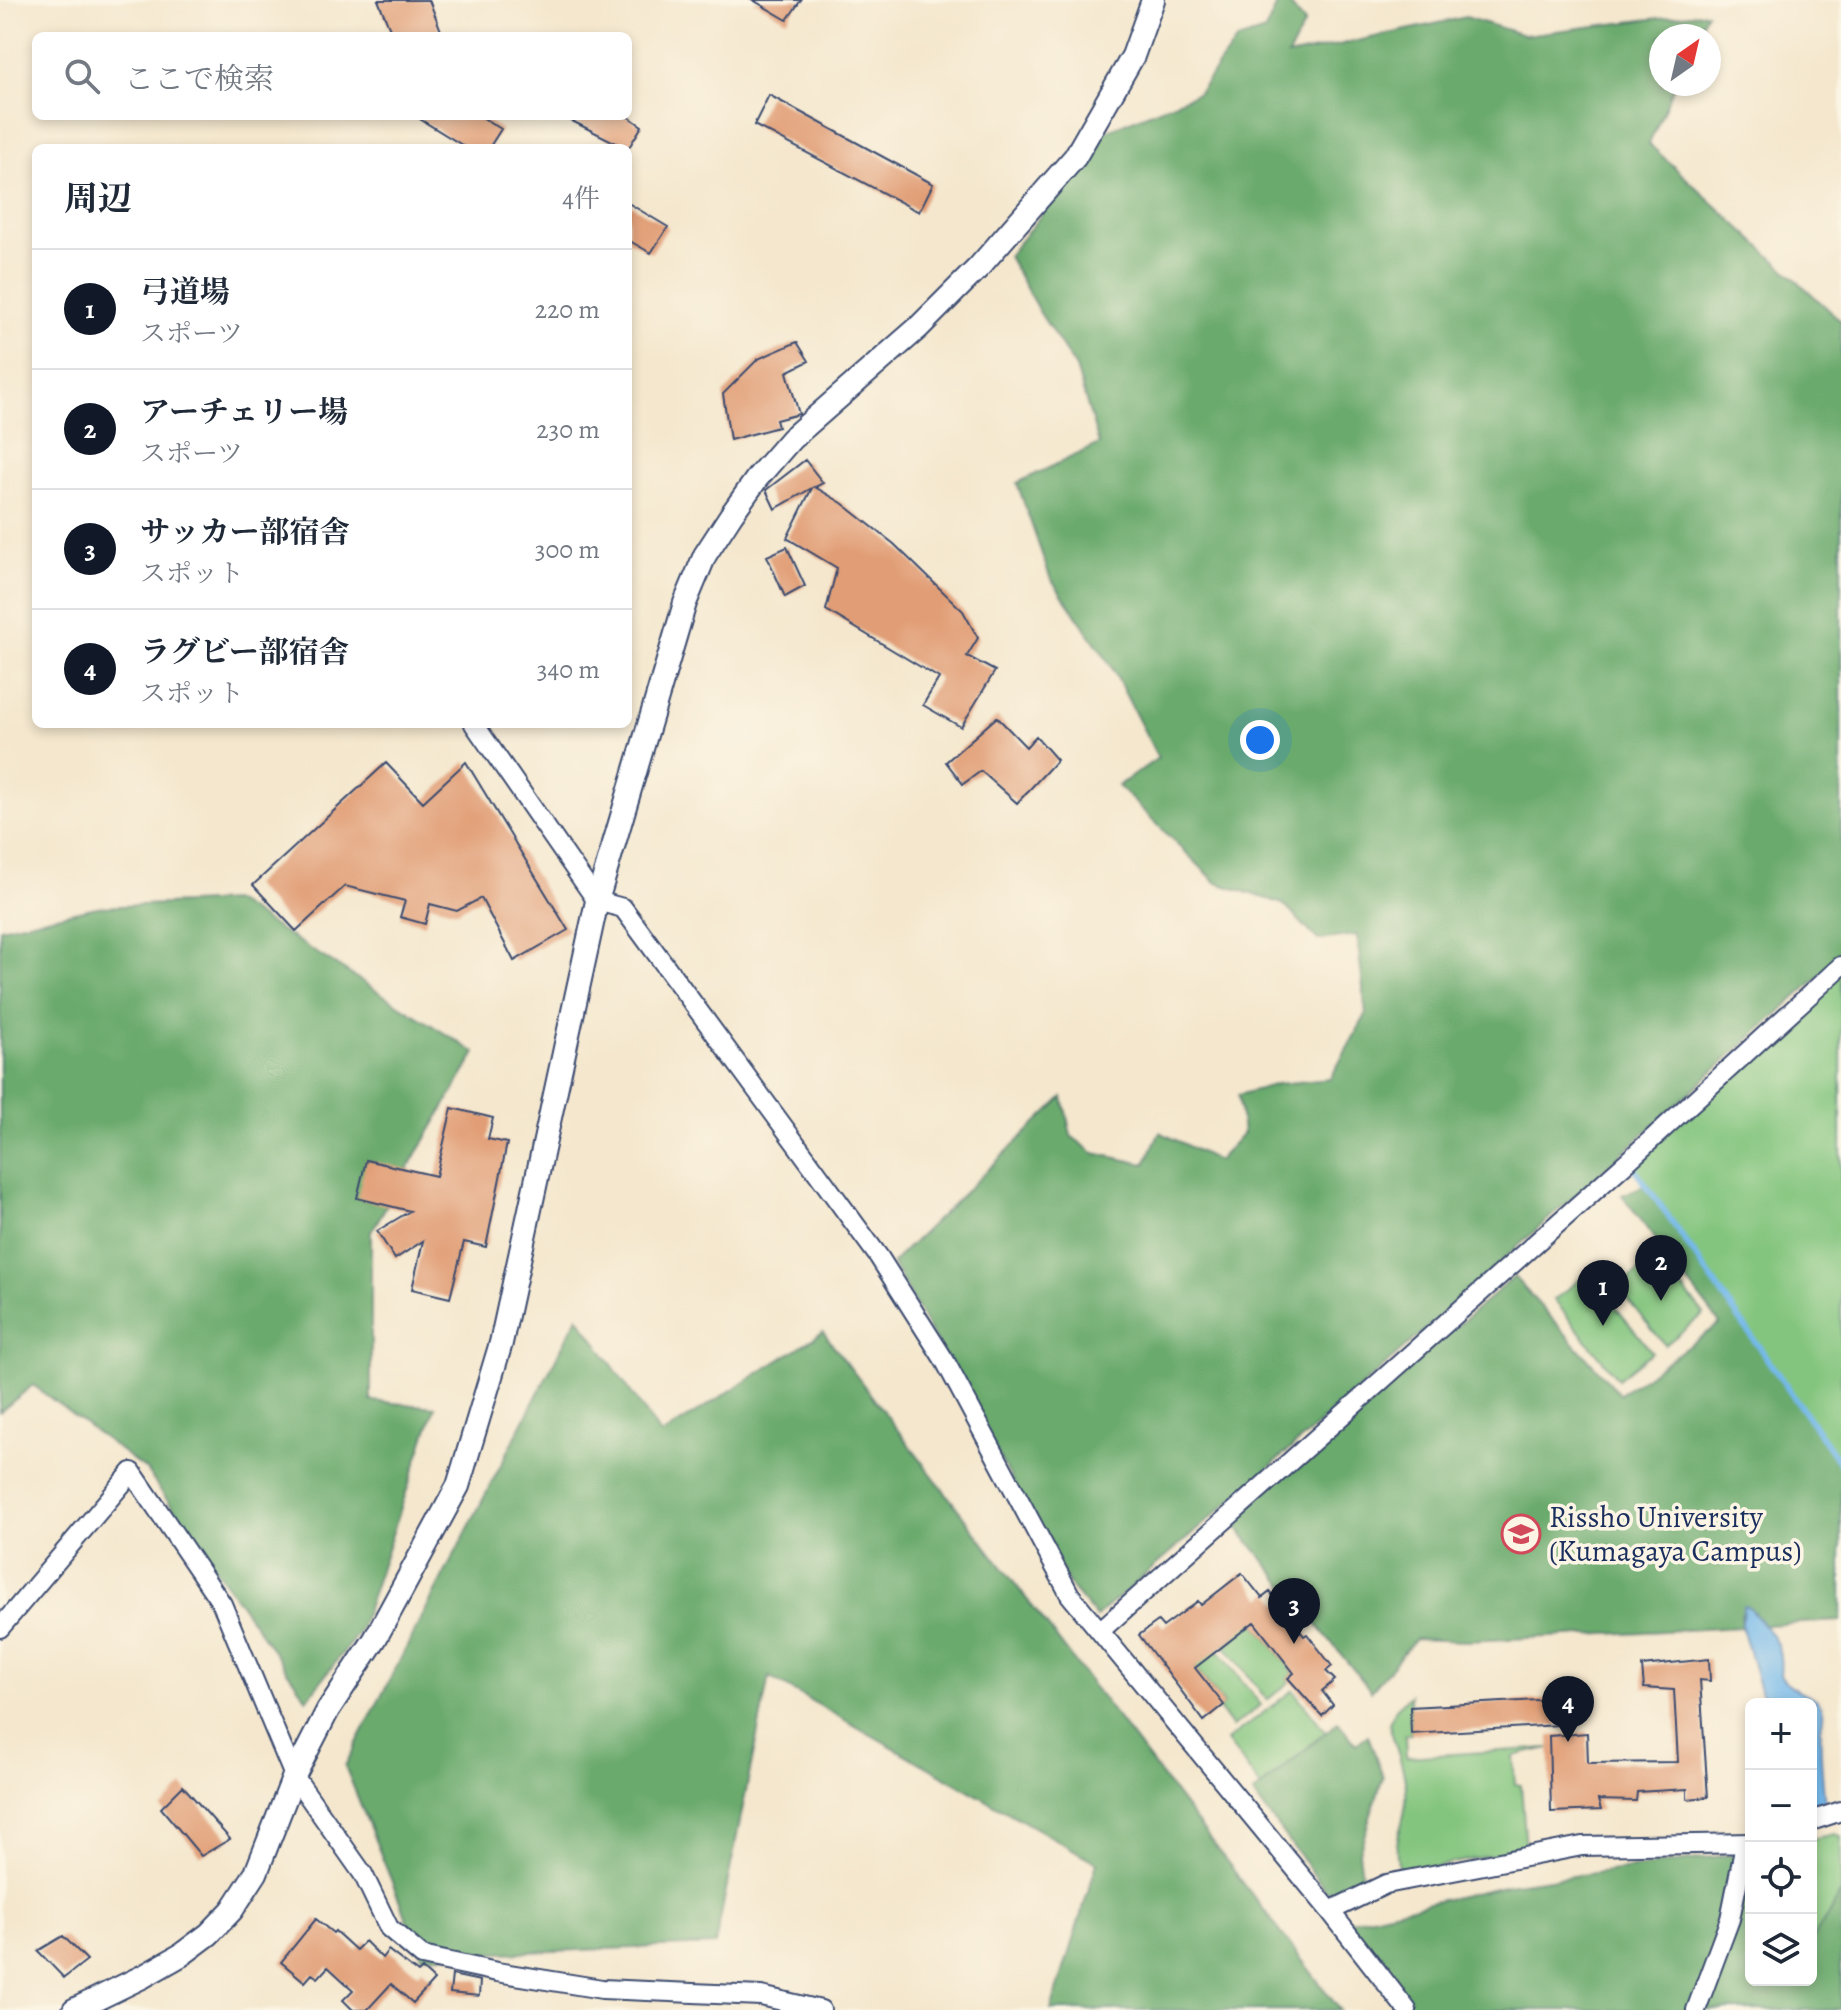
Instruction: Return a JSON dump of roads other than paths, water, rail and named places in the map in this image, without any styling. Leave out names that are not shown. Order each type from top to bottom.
[{"type":"street","points":[[74,2010],[181,1955],[209,1934],[232,1910],[256,1873],[294,1776],[328,1710],[382,1626],[458,1486],[501,1343],[597,901],[685,603],[705,555],[758,477],[791,439],[918,328],[978,268],[1075,157],[1133,56],[1153,0]]},
{"type":"street","points":[[477,728],[597,901],[623,908],[879,1257],[945,1361],[1070,1595],[1330,1911],[1407,2010]]},
{"type":"street","points":[[1101,1630],[1629,1160],[1841,966]]},
{"type":"street","points":[[0,1628],[132,1472],[222,1604],[294,1776],[363,1874],[389,1928],[422,1956],[602,1989],[821,2010]]},
{"type":"street","points":[[1817,1819],[1841,1811]]},
{"type":"street","points":[[1330,1911],[1386,1884],[1582,1846],[1745,1844]]},
{"type":"street","points":[[1696,2010],[1730,1919],[1745,1856]]},
{"type":"water","points":[[1743,1606],[1749,1607],[1777,1645],[1780,1675],[1791,1686],[1814,1698],[1762,1698],[1742,1627]]},
{"type":"water","points":[[1817,1700],[1823,1716],[1820,1748],[1825,1807],[1817,1808]]},
{"type":"waterway","points":[[1631,1163],[1841,1465]]},
{"type":"place","name":"アーチェリー場","points":[[1661,1301]]},
{"type":"place","name":"弓道場","points":[[1603,1326]]},
{"type":"place","name":"Rissho University (Kumagaya Campus)","points":[[1521,1534]]},
{"type":"place","name":"サッカー部宿舎","points":[[1294,1644]]},
{"type":"place","name":"ラグビー部宿舎","points":[[1568,1742]]}]
